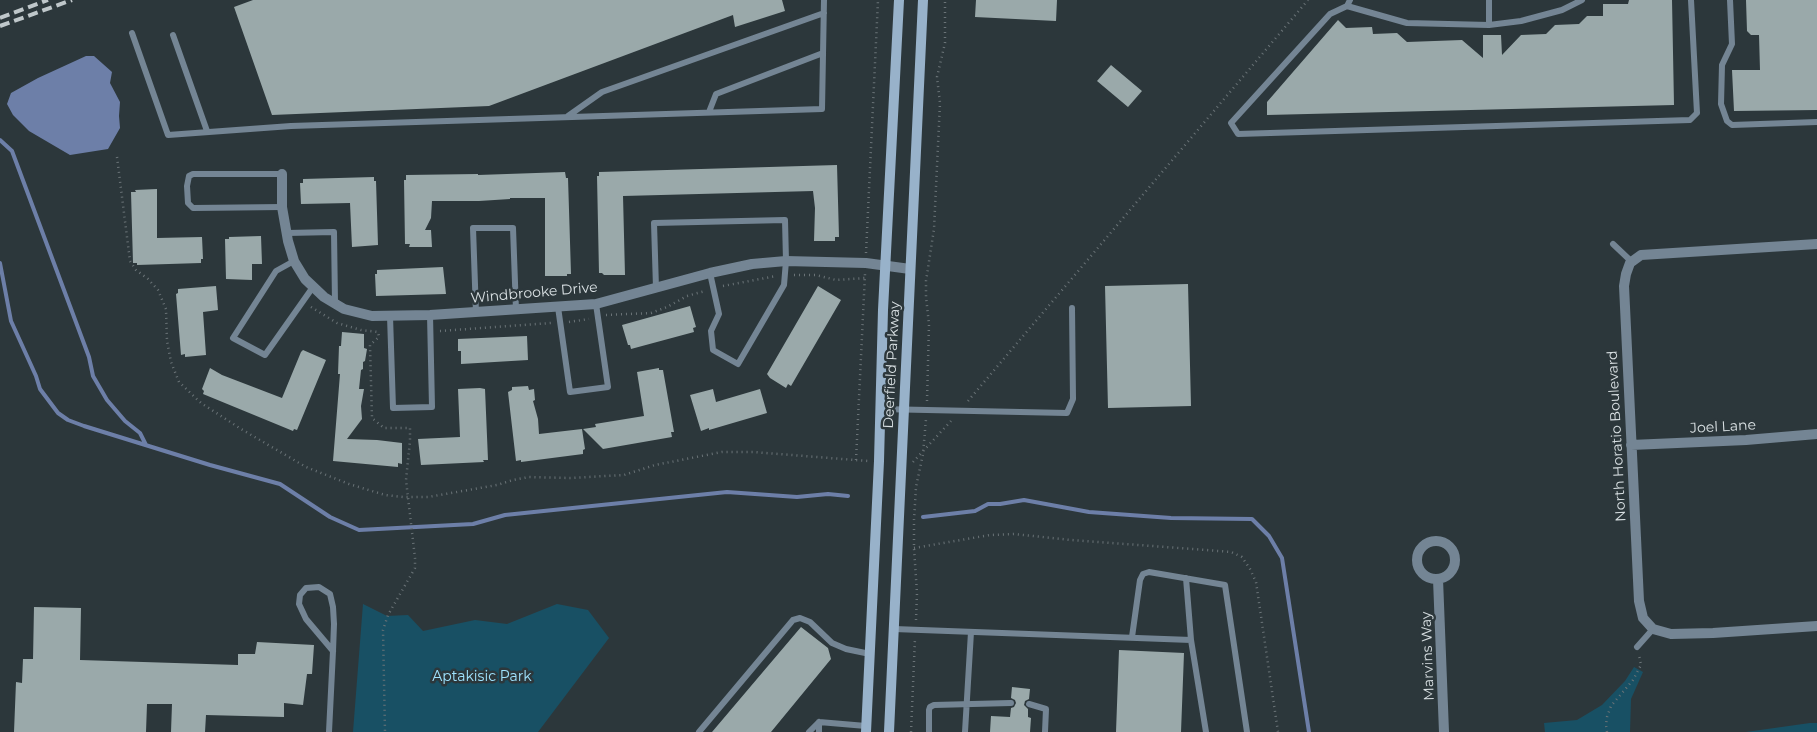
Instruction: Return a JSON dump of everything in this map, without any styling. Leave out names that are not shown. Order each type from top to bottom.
[{"type":"main road","name":"Deerfield Parkway","points":[[866,729],[885,266],[899,0]]},
{"type":"main road","name":"Deerfield Parkway","points":[[889,732],[923,0]]},
{"type":"street","name":"Windbrooke Drive","points":[[282,174],[282,207],[288,241],[294,261],[305,279],[316,290],[344,309],[372,316],[430,315],[596,304],[710,273],[752,264],[786,261],[866,263],[910,269]]},
{"type":"street","points":[[1632,262],[1641,255],[1817,244]]},
{"type":"street","name":"North Horatio Boulevard","points":[[1632,262],[1626,274],[1624,286],[1639,601],[1643,618],[1653,629]]},
{"type":"street","name":"Joel Lane","points":[[1631,445],[1817,434]]},
{"type":"street","name":"Marvins Way","points":[[1438,579],[1444,732]]},
{"type":"street","points":[[1653,629],[1671,634],[1688,634],[1817,626]]},
{"type":"lane","points":[[132,33],[168,135],[290,126],[822,109],[824,0]]},
{"type":"lane","points":[[1489,0],[1489,25]]},
{"type":"lane","points":[[1582,0],[1562,10],[1521,21],[1489,25],[1407,22],[1349,3],[1330,14],[1231,123],[1238,134],[1690,120],[1697,113],[1691,0]]},
{"type":"lane","points":[[1730,0],[1732,44],[1722,65],[1721,104],[1727,121],[1732,125],[1817,122]]},
{"type":"lane","points":[[567,117],[602,92],[824,13]]},
{"type":"lane","points":[[173,35],[207,131]]},
{"type":"lane","points":[[709,112],[716,94],[823,53]]},
{"type":"lane","points":[[282,174],[193,174],[188,176],[187,186],[188,203],[192,208],[282,207]]},
{"type":"lane","points":[[656,288],[654,223],[785,220],[786,261],[784,285],[738,364],[713,350],[711,331],[719,314],[710,273]]},
{"type":"lane","points":[[476,312],[473,228],[513,228],[516,310]]},
{"type":"lane","points":[[287,233],[334,232],[335,303]]},
{"type":"lane","points":[[1613,244],[1632,262]]},
{"type":"lane","points":[[294,261],[276,271],[233,338],[265,355],[316,290]]},
{"type":"lane","points":[[558,307],[570,392],[608,386],[596,304]]},
{"type":"lane","points":[[880,409],[1067,413],[1073,399],[1072,308]]},
{"type":"lane","points":[[390,316],[393,408],[432,407],[430,315]]},
{"type":"lane","points":[[1132,638],[1140,580],[1143,574],[1149,572],[1225,585],[1247,732]]},
{"type":"lane","points":[[1186,578],[1191,640],[1206,732]]},
{"type":"lane","points":[[329,732],[333,650],[334,615],[330,594],[319,587],[306,588],[300,595],[300,604],[306,619],[333,650]]},
{"type":"lane","points":[[699,732],[793,620],[800,618],[810,622],[832,643],[846,649],[870,654]]},
{"type":"lane","points":[[894,629],[1191,640]]},
{"type":"lane","points":[[1637,647],[1653,629]]},
{"type":"lane","points":[[965,732],[971,632]]},
{"type":"lane","points":[[929,732],[930,707],[934,705],[1011,703]]},
{"type":"lane","points":[[1028,704],[1046,709],[1045,732]]},
{"type":"lane","points":[[819,722],[866,729]]},
{"type":"lane","points":[[809,732],[819,722]]},
{"type":"lane","points":[[819,722],[819,732]]},
{"type":"path","points":[[856,460],[878,0]]},
{"type":"path","points":[[911,732],[917,593],[914,520],[916,487],[923,454],[926,410],[930,324],[926,281],[934,229],[940,103],[937,77],[944,43],[945,0]]},
{"type":"path","points":[[910,464],[923,454],[960,411],[1308,0]]},
{"type":"path","points":[[430,332],[560,323],[615,313],[636,315],[651,313],[687,296],[774,276],[816,275],[836,280],[865,278]]},
{"type":"path","points":[[316,290],[310,307],[336,324],[378,332],[379,337],[370,345],[372,418],[384,428],[410,428],[406,480],[415,568],[388,615],[383,630],[385,732]]},
{"type":"path","points":[[1607,732],[1607,717],[1611,706],[1633,680],[1641,665],[1637,647]]},
{"type":"green space","name":"Aptakisic Park","points":[[363,604],[387,616],[408,615],[423,631],[475,620],[507,624],[557,604],[588,610],[609,638],[538,732],[353,732]]},
{"type":"green space","points":[[1634,667],[1643,672],[1631,699],[1630,732],[1545,732],[1544,723],[1577,720],[1602,705],[1625,681]]},
{"type":"green space","points":[[1817,723],[1817,732],[1746,732]]},
{"type":"shaded area","points":[[86,56],[94,56],[112,72],[110,83],[120,102],[120,128],[108,149],[70,155],[29,131],[13,115],[7,104],[11,93],[38,78]]},
{"type":"building","points":[[253,0],[782,0],[785,11],[735,27],[733,15],[489,106],[272,115],[234,7]]},
{"type":"building","points":[[976,0],[1057,0],[1056,21],[975,17]]},
{"type":"building","points":[[1629,0],[1672,0],[1674,105],[1267,115],[1267,102],[1338,20],[1346,28],[1372,27],[1373,34],[1397,33],[1407,42],[1462,40],[1483,58],[1483,35],[1501,35],[1502,55],[1521,35],[1546,34],[1555,25],[1579,24],[1587,16],[1603,16],[1603,4],[1628,4]]},
{"type":"building","points":[[1746,0],[1817,0],[1817,110],[1734,111],[1732,70],[1760,70],[1759,35],[1751,35],[1747,31]]},
{"type":"building","points":[[1111,65],[1142,91],[1128,107],[1097,81]]},
{"type":"building","points":[[837,165],[839,237],[835,237],[835,241],[814,241],[815,208],[813,191],[623,196],[625,275],[604,275],[599,273],[597,176],[599,176],[599,172]]},
{"type":"building","points":[[565,172],[566,178],[568,178],[571,274],[567,274],[567,276],[545,276],[545,198],[432,201],[431,218],[425,230],[431,230],[432,247],[409,247],[410,244],[405,244],[404,180],[406,180],[406,175]]},
{"type":"building","points":[[374,177],[374,181],[376,181],[378,245],[352,247],[350,203],[301,204],[300,183],[303,183],[303,179]]},
{"type":"building","points":[[157,189],[157,238],[202,237],[203,259],[201,259],[201,263],[137,265],[137,263],[133,263],[131,192],[136,192],[135,190]]},
{"type":"building","points":[[261,236],[262,264],[252,264],[252,280],[226,279],[225,239],[229,239],[229,237]]},
{"type":"building","points":[[443,267],[446,294],[376,296],[375,274],[377,274],[377,270]]},
{"type":"building","points":[[1188,284],[1191,406],[1108,408],[1105,286]]},
{"type":"building","points":[[216,286],[218,310],[203,312],[206,355],[185,357],[185,354],[181,355],[176,294],[178,289]]},
{"type":"building","points":[[818,286],[841,300],[791,386],[788,384],[786,388],[767,374]]},
{"type":"building","points":[[690,306],[696,327],[693,328],[694,332],[631,349],[630,345],[628,345],[622,325]]},
{"type":"building","points":[[342,332],[364,334],[364,348],[367,349],[363,369],[361,370],[359,389],[364,389],[361,406],[362,419],[347,439],[402,443],[402,464],[398,463],[398,467],[333,461],[340,374],[338,374],[339,346],[341,346]]},
{"type":"building","points":[[527,336],[528,360],[461,364],[461,351],[458,351],[458,339]]},
{"type":"building","points":[[303,350],[326,360],[297,430],[294,429],[293,431],[203,394],[204,391],[202,389],[210,368],[222,375],[282,398]]},
{"type":"building","points":[[659,368],[659,370],[663,370],[674,432],[671,432],[672,437],[603,449],[583,429],[596,427],[595,424],[644,416],[637,372]]},
{"type":"building","points":[[528,386],[529,390],[534,389],[535,400],[533,401],[538,419],[539,434],[582,429],[585,449],[583,454],[521,462],[521,460],[516,461],[508,392],[512,390],[512,387]]},
{"type":"building","points":[[458,389],[485,389],[488,460],[483,460],[484,462],[421,465],[418,439],[460,437]]},
{"type":"building","points":[[713,389],[716,402],[760,389],[767,413],[701,431],[690,395]]},
{"type":"building","points":[[34,607],[81,608],[80,660],[238,665],[238,654],[255,654],[257,642],[314,645],[312,674],[307,674],[303,705],[284,703],[284,717],[206,715],[205,732],[171,732],[172,704],[147,704],[146,732],[14,732],[16,682],[22,683],[23,659],[33,659]]},
{"type":"building","points":[[801,627],[828,648],[831,659],[771,732],[712,732]]},
{"type":"building","points":[[1119,650],[1184,653],[1181,732],[1116,732]]},
{"type":"building","points":[[1012,687],[1030,689],[1029,699],[1025,701],[1024,705],[1028,709],[1028,717],[1031,718],[1030,732],[990,732],[991,716],[1010,717],[1011,708],[1016,703],[1011,698]]},
{"type":"waterway","points":[[0,140],[12,151],[89,357],[93,376],[107,400],[125,421],[140,433],[146,445]]},
{"type":"waterway","points":[[0,263],[11,321],[40,389],[58,413],[68,420],[84,426],[210,465],[280,484],[330,517],[359,530],[473,524],[505,515],[727,492],[797,497],[828,494],[848,496]]},
{"type":"waterway","points":[[923,517],[975,511],[988,504],[1024,500],[1089,512],[1171,518],[1252,519],[1269,536],[1282,558],[1309,732]]},
{"type":"railway","points":[[0,18],[48,0]]},
{"type":"railway","points":[[0,26],[72,0]]}]
